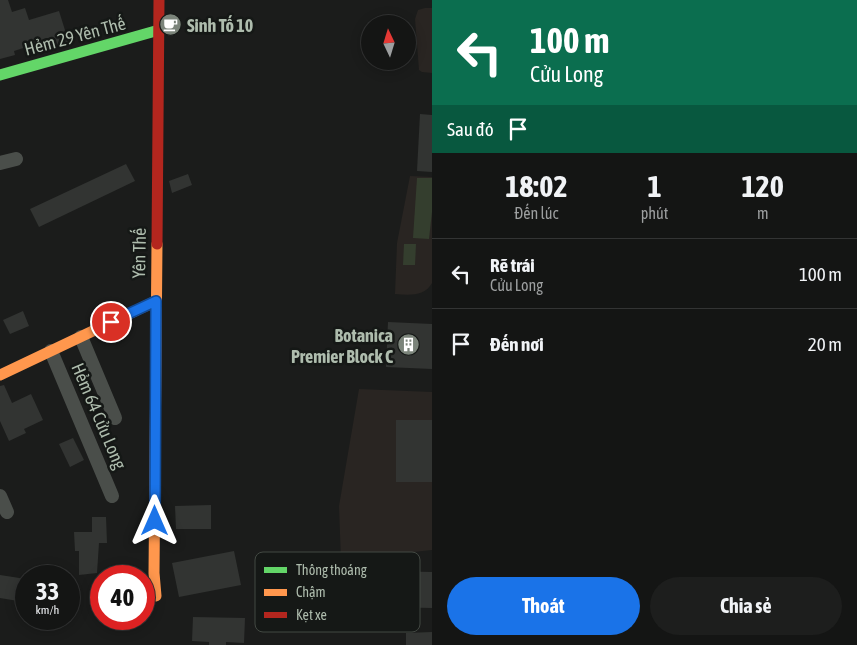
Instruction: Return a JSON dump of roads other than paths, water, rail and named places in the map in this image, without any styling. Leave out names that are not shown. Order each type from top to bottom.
[{"type":"street","name":"Yên Thế","points":[[156,596],[154,573],[159,0]]},
{"type":"street","name":"Hẻm 29 Yên Thế","points":[[0,75],[118,44],[159,30]]},
{"type":"street","points":[[0,163],[16,159]]},
{"type":"street","points":[[0,375],[156,301]]},
{"type":"street","points":[[81,336],[116,418]]},
{"type":"street","name":"Hẻm 64 Cửu Long","points":[[51,351],[112,496]]},
{"type":"street","points":[[0,496],[7,512]]},
{"type":"place","name":"Sinh Tố 10","points":[[171,25]]},
{"type":"place","name":"Botanica Premier Block C","points":[[409,345]]}]
